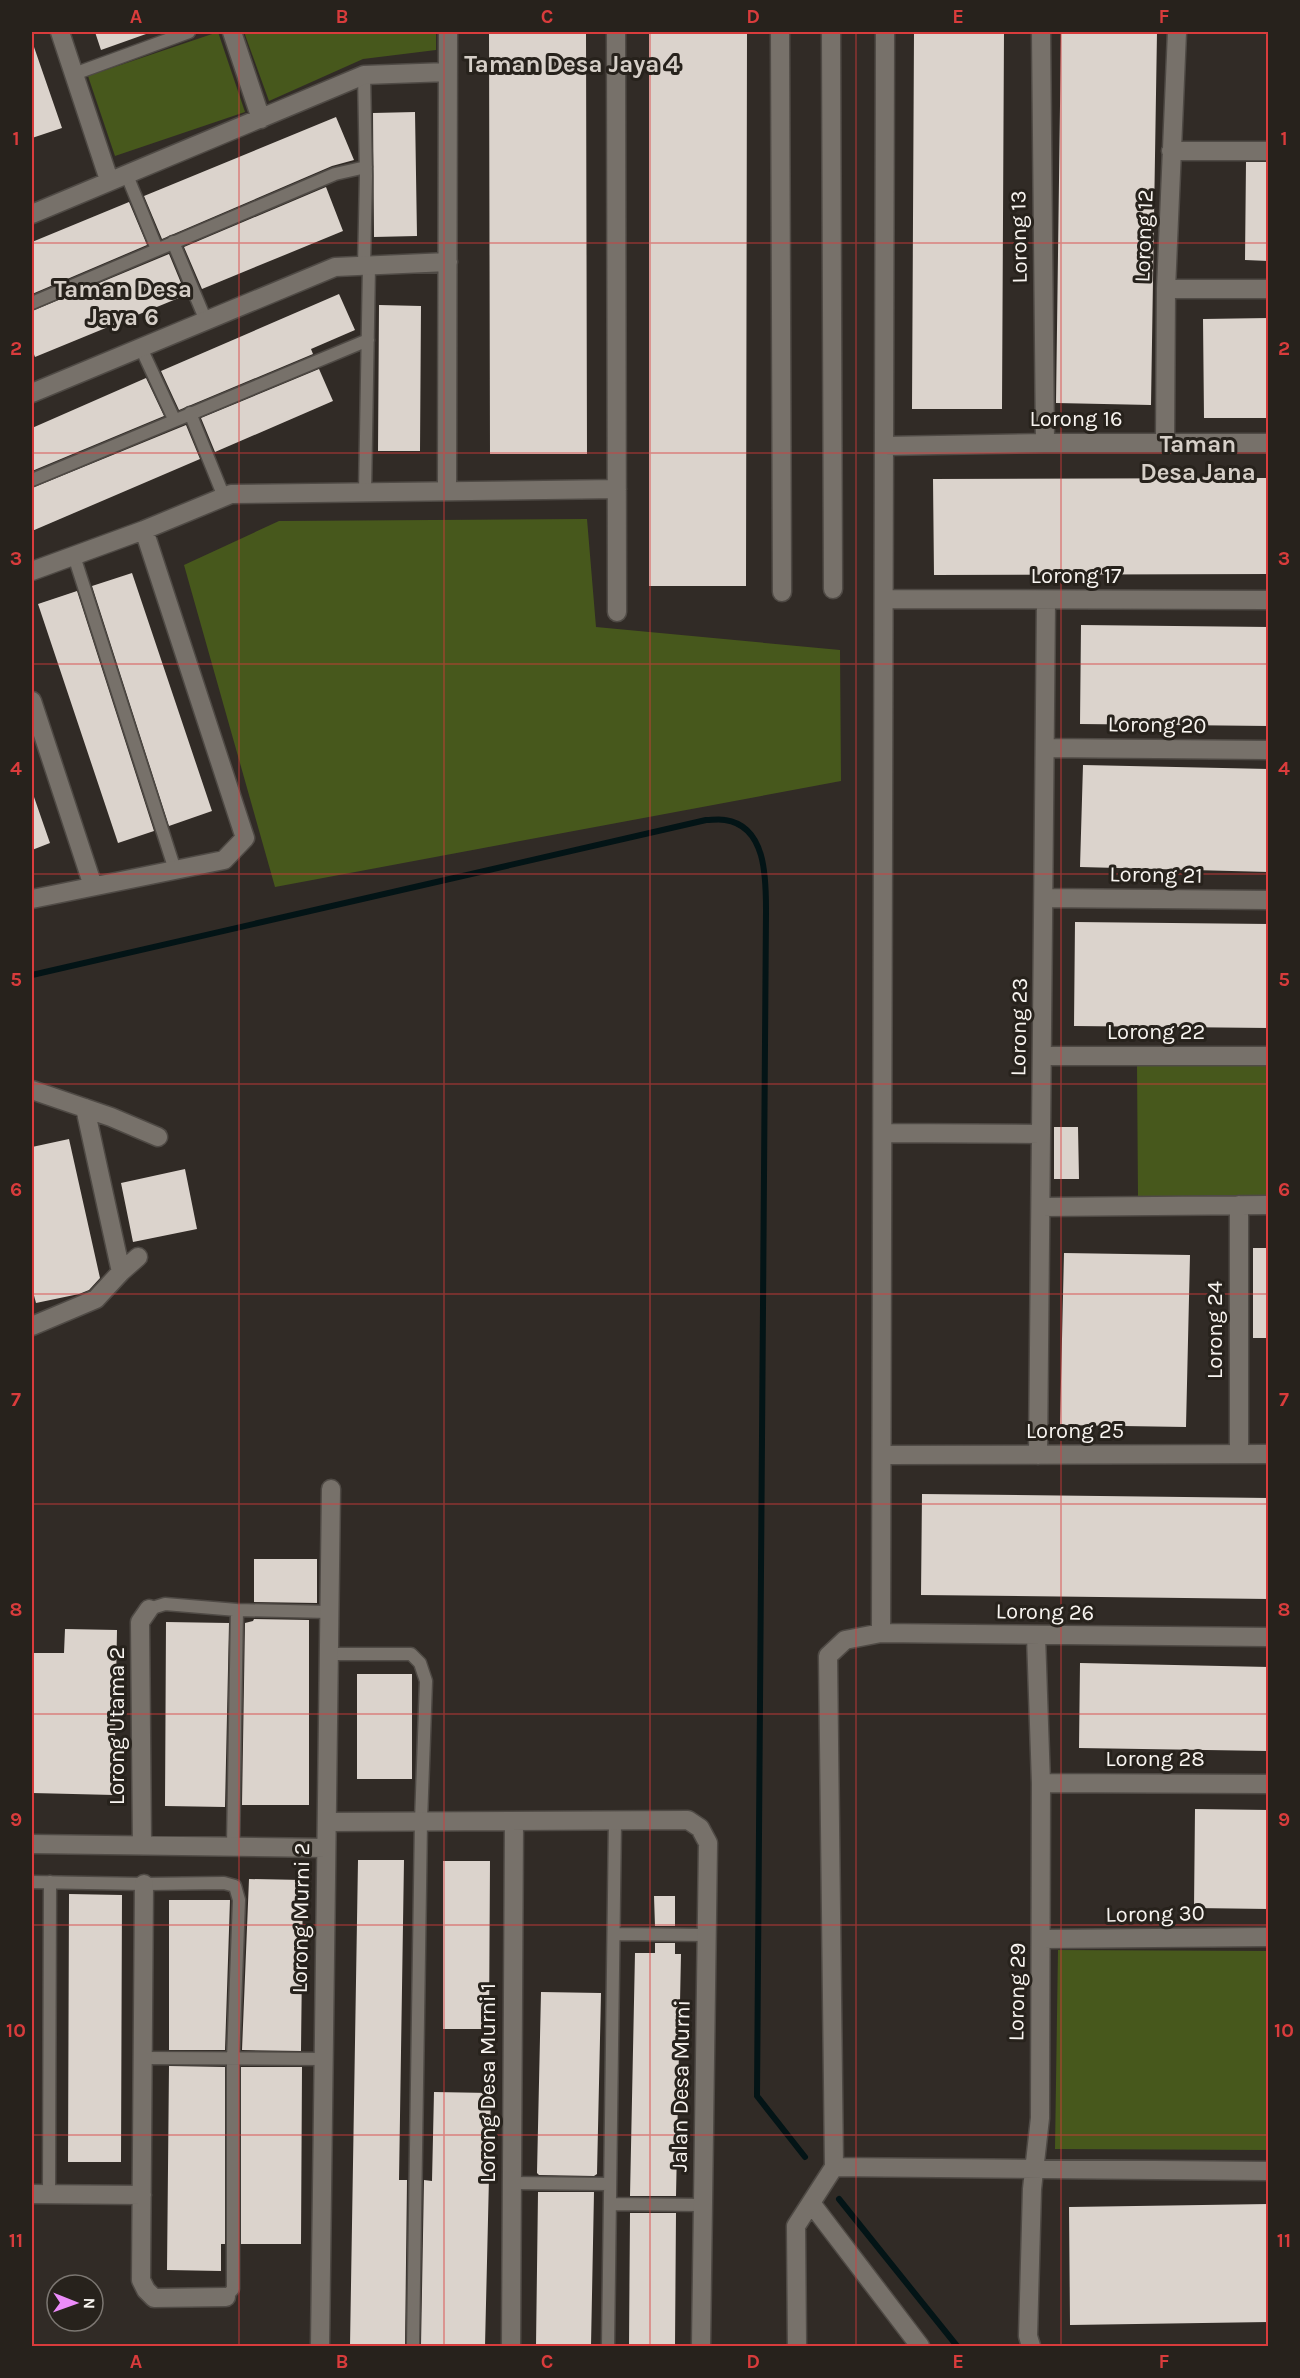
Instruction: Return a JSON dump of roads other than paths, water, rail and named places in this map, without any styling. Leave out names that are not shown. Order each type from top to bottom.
[{"type":"street","points":[[60,32],[109,180]]},
{"type":"street","points":[[232,32],[261,119]]},
{"type":"street","points":[[447,490],[448,32]]},
{"type":"street","points":[[616,32],[617,612]]},
{"type":"street","points":[[780,32],[782,592]]},
{"type":"street","points":[[831,32],[833,589]]},
{"type":"street","points":[[881,1633],[885,32]]},
{"type":"street","name":"Lorong 13","points":[[1041,32],[1045,443]]},
{"type":"street","name":"Lorong 12","points":[[1165,442],[1166,290],[1177,32]]},
{"type":"street","points":[[32,214],[364,75],[448,72]]},
{"type":"street","points":[[1171,151],[1269,151]]},
{"type":"street","points":[[32,393],[335,267],[448,262]]},
{"type":"street","points":[[1166,290],[1269,289]]},
{"type":"street","name":"Lorong 16","points":[[885,446],[1165,442],[1269,443]]},
{"type":"street","points":[[32,571],[144,530],[231,494],[617,489]]},
{"type":"street","points":[[32,899],[224,860],[244,838],[144,530]]},
{"type":"street","name":"Lorong 17","points":[[884,599],[1269,600]]},
{"type":"street","name":"Lorong 23","points":[[1038,1455],[1047,600]]},
{"type":"street","points":[[32,700],[93,886]]},
{"type":"street","name":"Lorong 20","points":[[1045,748],[1269,750]]},
{"type":"street","name":"Lorong 21","points":[[1044,898],[1269,900]]},
{"type":"street","name":"Lorong 22","points":[[1043,1056],[1269,1056]]},
{"type":"street","points":[[32,1090],[111,1116],[158,1137]]},
{"type":"street","points":[[85,1108],[121,1272]]},
{"type":"street","points":[[883,1133],[1041,1134]]},
{"type":"street","name":"Lorong 24","points":[[1239,1205],[1239,1454]]},
{"type":"street","points":[[1041,1207],[1269,1205]]},
{"type":"street","points":[[32,1326],[96,1299],[138,1257]]},
{"type":"street","name":"Lorong 25","points":[[882,1455],[1269,1454]]},
{"type":"street","name":"Lorong Murni 2","points":[[320,2346],[331,1489]]},
{"type":"street","name":"Lorong Utama 2","points":[[142,1845],[140,1622],[149,1609]]},
{"type":"street","name":"Lorong 26","points":[[834,2167],[828,1656],[845,1640],[881,1633],[1269,1637]]},
{"type":"street","name":"Lorong 29","points":[[1031,2346],[1028,2337],[1034,2168],[1040,2118],[1042,1939],[1041,1783],[1036,1636]]},
{"type":"street","name":"Lorong 28","points":[[1041,1783],[1269,1784]]},
{"type":"street","points":[[327,1822],[615,1820]]},
{"type":"street","name":"Jalan Desa Murni","points":[[615,1820],[687,1820],[700,1828],[708,1843],[701,2346]]},
{"type":"street","name":"Lorong Desa Murni 1","points":[[511,2346],[514,1821]]},
{"type":"street","points":[[32,1844],[326,1848]]},
{"type":"street","points":[[144,1884],[141,2280],[146,2290],[154,2298],[226,2297]]},
{"type":"street","name":"Lorong 30","points":[[1042,1939],[1269,1937]]},
{"type":"street","points":[[797,2346],[796,2226],[834,2167],[1269,2171]]},
{"type":"street","points":[[40,2194],[142,2195]]},
{"type":"street","points":[[811,2203],[920,2346]]},
{"type":"lane","points":[[148,32],[153,45]]},
{"type":"lane","points":[[74,74],[189,32]]},
{"type":"lane","points":[[364,75],[368,340],[365,492]]},
{"type":"lane","points":[[32,303],[335,174],[366,167]]},
{"type":"lane","points":[[126,173],[157,249]]},
{"type":"lane","points":[[173,242],[206,321]]},
{"type":"lane","points":[[32,480],[368,340]]},
{"type":"lane","points":[[141,348],[174,419]]},
{"type":"lane","points":[[189,413],[224,497]]},
{"type":"lane","points":[[74,556],[175,870]]},
{"type":"lane","points":[[149,1609],[165,1604],[237,1610],[329,1612]]},
{"type":"lane","points":[[233,1846],[237,1610]]},
{"type":"lane","points":[[329,1654],[411,1654],[420,1663],[426,1681],[421,1821],[413,2346]]},
{"type":"lane","points":[[608,2346],[615,1820]]},
{"type":"lane","points":[[32,1882],[224,1883],[235,1886],[239,1900],[233,2059],[233,2289],[226,2297]]},
{"type":"lane","points":[[40,2194],[50,1882]]},
{"type":"lane","points":[[614,1934],[707,1935]]},
{"type":"lane","points":[[143,2058],[324,2059]]},
{"type":"lane","points":[[511,2183],[610,2184]]},
{"type":"lane","points":[[610,2204],[703,2205]]},
{"type":"waterway","points":[[32,975],[706,820],[725,820],[739,824],[749,832],[761,856],[766,885],[757,2096],[805,2157]]},
{"type":"waterway","points":[[839,2199],[957,2346]]},
{"type":"district","name":"Taman Desa Jaya 4","points":[[572,64]]},
{"type":"district","name":"Taman Desa Jaya 6","points":[[123,303]]},
{"type":"district","name":"Taman Desa Jana","points":[[1198,458]]}]
